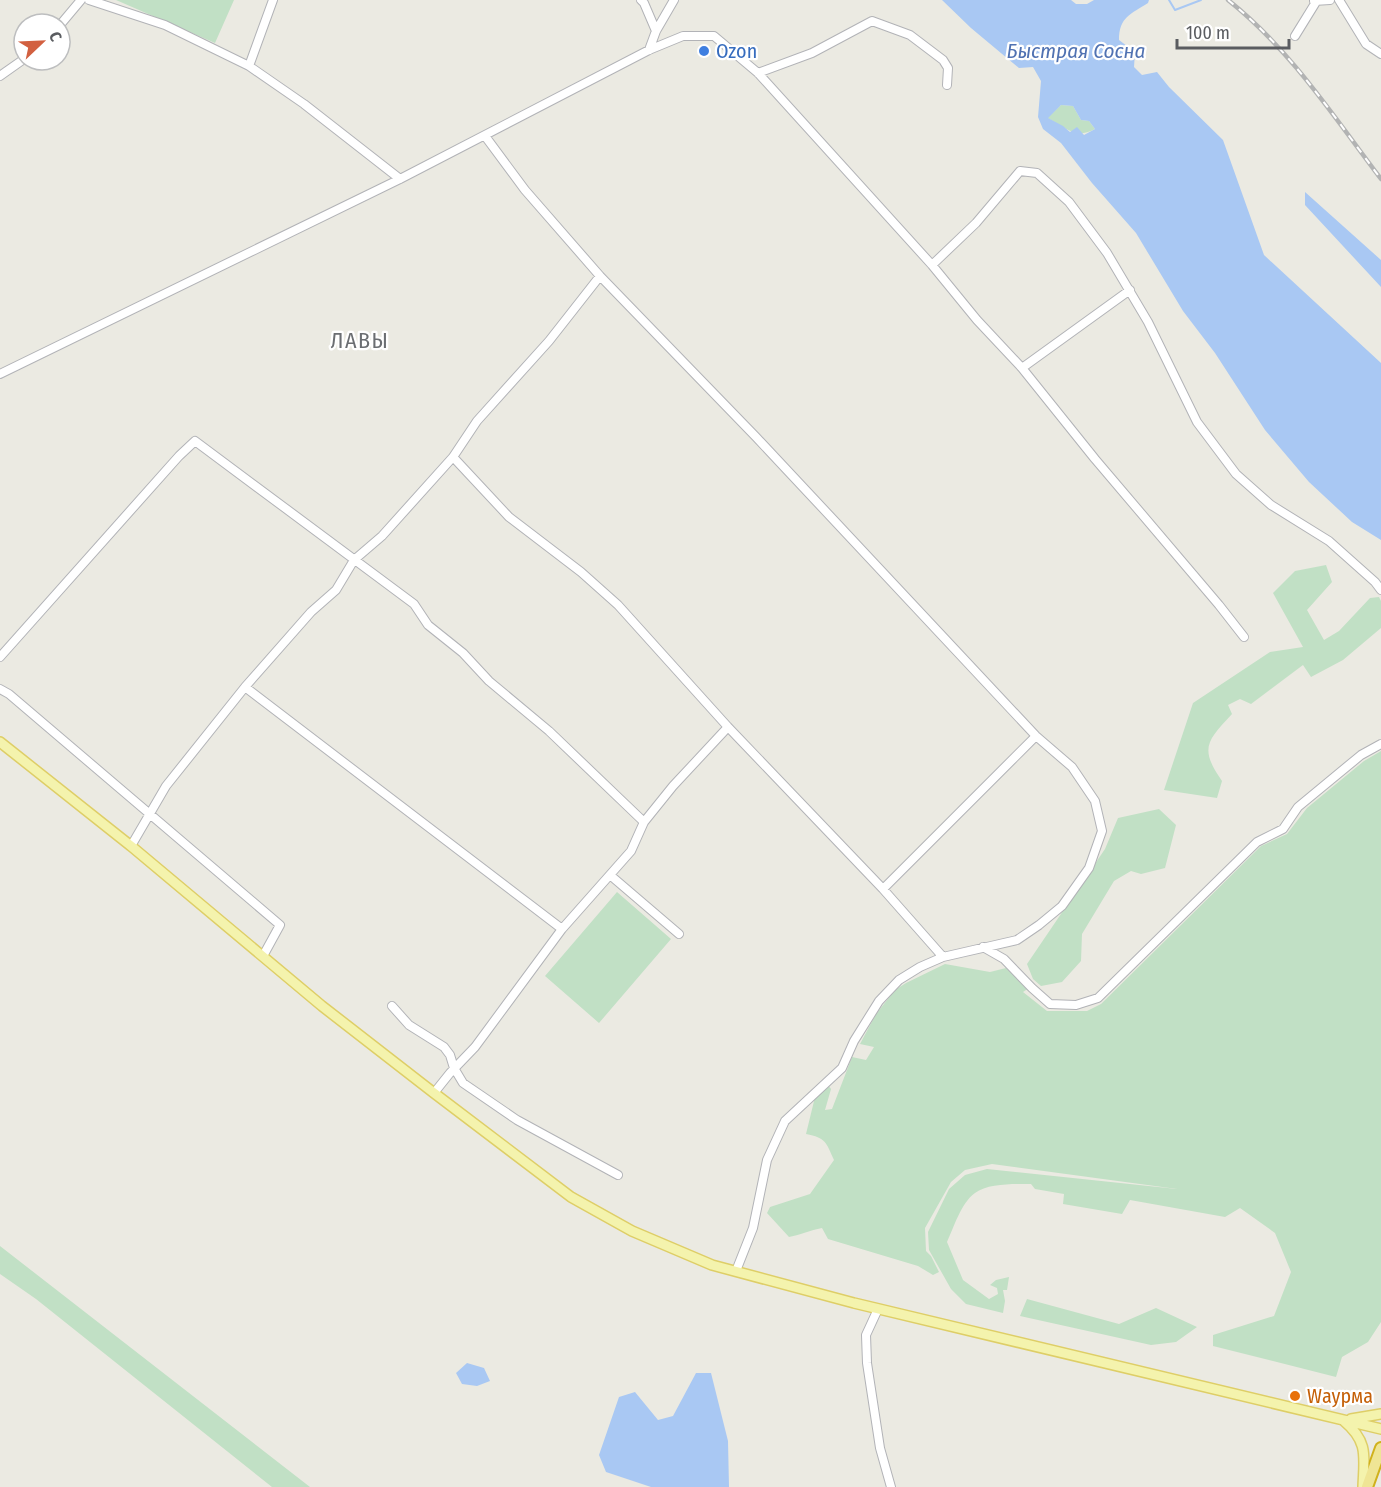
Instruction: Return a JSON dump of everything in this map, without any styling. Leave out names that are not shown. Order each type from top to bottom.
[{"type":"highway","points":[[1365,1487],[1381,1448]]},
{"type":"main road","points":[[0,742],[131,846],[322,1006],[434,1093],[571,1197],[632,1231],[712,1265],[878,1309],[1381,1429]]},
{"type":"main road","points":[[1342,1420],[1381,1414]]},
{"type":"main road","points":[[1342,1420],[1356,1431],[1362,1443],[1365,1487]]},
{"type":"street","points":[[71,12],[81,0]]},
{"type":"street","points":[[89,0],[99,1],[165,26],[249,66],[304,104],[400,179]]},
{"type":"street","points":[[249,66],[273,0]]},
{"type":"street","points":[[641,0],[656,31]]},
{"type":"street","points":[[649,50],[656,31],[674,0]]},
{"type":"street","points":[[1295,36],[1315,1],[1330,0]]},
{"type":"street","points":[[1339,0],[1366,44],[1381,54]]},
{"type":"street","points":[[758,73],[812,53],[872,21],[910,35],[943,60],[948,68],[947,85]]},
{"type":"street","points":[[0,374],[400,179],[649,50],[682,36],[714,36],[758,73],[932,265],[977,320],[1022,368],[1244,638]]},
{"type":"street","points":[[485,136],[525,190],[600,276],[756,437],[1036,736],[1072,767],[1095,801],[1102,831],[1089,868],[1062,906],[1039,925],[1017,940],[943,957],[920,967],[899,980],[879,1001],[854,1041],[842,1068],[785,1121],[767,1160],[753,1228],[736,1271]]},
{"type":"street","points":[[932,265],[976,223],[1020,171],[1037,172],[1069,202],[1107,253],[1130,290],[1197,422],[1236,474],[1271,505],[1329,541],[1381,590]]},
{"type":"street","points":[[131,846],[166,786],[245,687],[311,612],[336,590],[354,560],[382,536],[453,457],[477,421],[549,341],[600,276]]},
{"type":"street","points":[[1022,368],[1130,290]]},
{"type":"street","points":[[0,657],[179,456],[195,441],[414,604],[428,626],[463,653],[489,681],[549,732],[644,822]]},
{"type":"street","points":[[453,457],[509,517],[581,572],[618,605],[728,727],[883,889],[943,957]]},
{"type":"street","points":[[245,687],[562,929]]},
{"type":"street","points":[[0,689],[9,694],[280,925],[263,956]]},
{"type":"street","points":[[434,1093],[475,1047],[562,929],[631,851],[644,822],[673,786],[728,727]]},
{"type":"street","points":[[883,889],[1036,736]]},
{"type":"street","points":[[983,947],[1005,959],[1050,1004],[1076,1005],[1098,998],[1257,842],[1283,829],[1298,807],[1361,755],[1381,744]]},
{"type":"street","points":[[610,875],[679,934]]},
{"type":"street","points":[[392,1006],[409,1025],[444,1047],[463,1083],[517,1120],[618,1175]]},
{"type":"street","points":[[878,1309],[866,1335],[867,1363],[879,1448],[891,1487]]},
{"type":"green space","points":[[116,0],[234,0],[215,43]]},
{"type":"green space","points":[[1061,105],[1073,106],[1081,120],[1089,121],[1095,129],[1076,133],[1047,118]]},
{"type":"green space","points":[[1326,565],[1332,582],[1307,610],[1324,640],[1339,631],[1370,598],[1379,597],[1381,601],[1381,628],[1343,660],[1311,677],[1303,665],[1251,704],[1240,699],[1228,705],[1232,714],[1212,738],[1208,752],[1222,781],[1217,798],[1164,790],[1193,703],[1270,652],[1303,647],[1273,593],[1295,571]]},
{"type":"green space","points":[[1381,751],[1381,1322],[1368,1342],[1342,1357],[1336,1377],[1213,1346],[1213,1335],[1274,1316],[1291,1272],[1275,1233],[1240,1208],[1225,1217],[1130,1200],[1122,1214],[1063,1204],[1064,1194],[1035,1189],[1031,1184],[1002,1185],[980,1190],[966,1203],[947,1242],[963,1280],[989,1299],[998,1294],[997,1288],[990,1285],[996,1280],[1009,1277],[1007,1290],[1003,1290],[1005,1301],[1003,1313],[966,1304],[951,1289],[929,1250],[928,1232],[949,1189],[965,1175],[987,1169],[1177,1189],[992,1164],[965,1170],[951,1182],[925,1228],[926,1251],[939,1272],[933,1275],[918,1266],[828,1239],[822,1228],[789,1237],[767,1213],[770,1207],[810,1194],[834,1160],[822,1139],[806,1134],[815,1097],[828,1085],[831,1089],[825,1110],[832,1109],[852,1057],[866,1060],[874,1047],[860,1044],[876,1014],[895,990],[945,964],[990,972],[1006,968],[1029,988],[1023,992],[1047,1011],[1087,1011],[1101,1004],[1261,846],[1287,834],[1307,808],[1364,761]]},
{"type":"green space","points":[[1159,809],[1176,825],[1165,868],[1141,874],[1131,871],[1114,881],[1082,934],[1081,961],[1062,982],[1041,986],[1033,979],[1027,964],[1105,849],[1118,818]]},
{"type":"green space","points":[[617,892],[671,939],[599,1023],[545,976]]},
{"type":"green space","points":[[0,1246],[310,1487],[272,1487],[36,1299],[0,1274]]},
{"type":"green space","points":[[1027,1299],[1119,1324],[1156,1308],[1197,1327],[1176,1342],[1151,1345],[1020,1316]]},
{"type":"water","name":"Быстрая Сосна","points":[[942,0],[1071,0],[1076,4],[1087,4],[1094,0],[1149,0],[1148,3],[1131,13],[1121,26],[1119,40],[1135,52],[1134,67],[1142,75],[1157,72],[1169,87],[1223,140],[1264,255],[1381,363],[1381,540],[1352,522],[1309,482],[1265,430],[1215,353],[1183,311],[1136,233],[1061,143],[1043,129],[1038,117],[1041,81],[1033,67],[1019,68]],"holes":[[[1061,105],[1073,106],[1081,120],[1089,121],[1095,129],[1084,135],[1077,127],[1070,132],[1048,118]]]},
{"type":"water","points":[[1305,192],[1381,260],[1381,287],[1305,205]]},
{"type":"water","points":[[467,1363],[484,1368],[490,1381],[477,1386],[462,1384],[456,1373]]},
{"type":"water","points":[[696,1373],[711,1373],[728,1441],[729,1487],[651,1487],[606,1472],[599,1455],[619,1397],[635,1392],[658,1420],[673,1416]]},
{"type":"waterway","points":[[1169,0],[1175,10],[1201,0]]},
{"type":"railway","points":[[1228,0],[1250,19],[1291,62],[1381,179]]},
{"type":"place","name":"Ozon","points":[[704,51]]},
{"type":"place","name":"Wаурма","points":[[1295,1396]]},
{"type":"district","name":"ЛАВЫ","points":[[360,340]]}]
